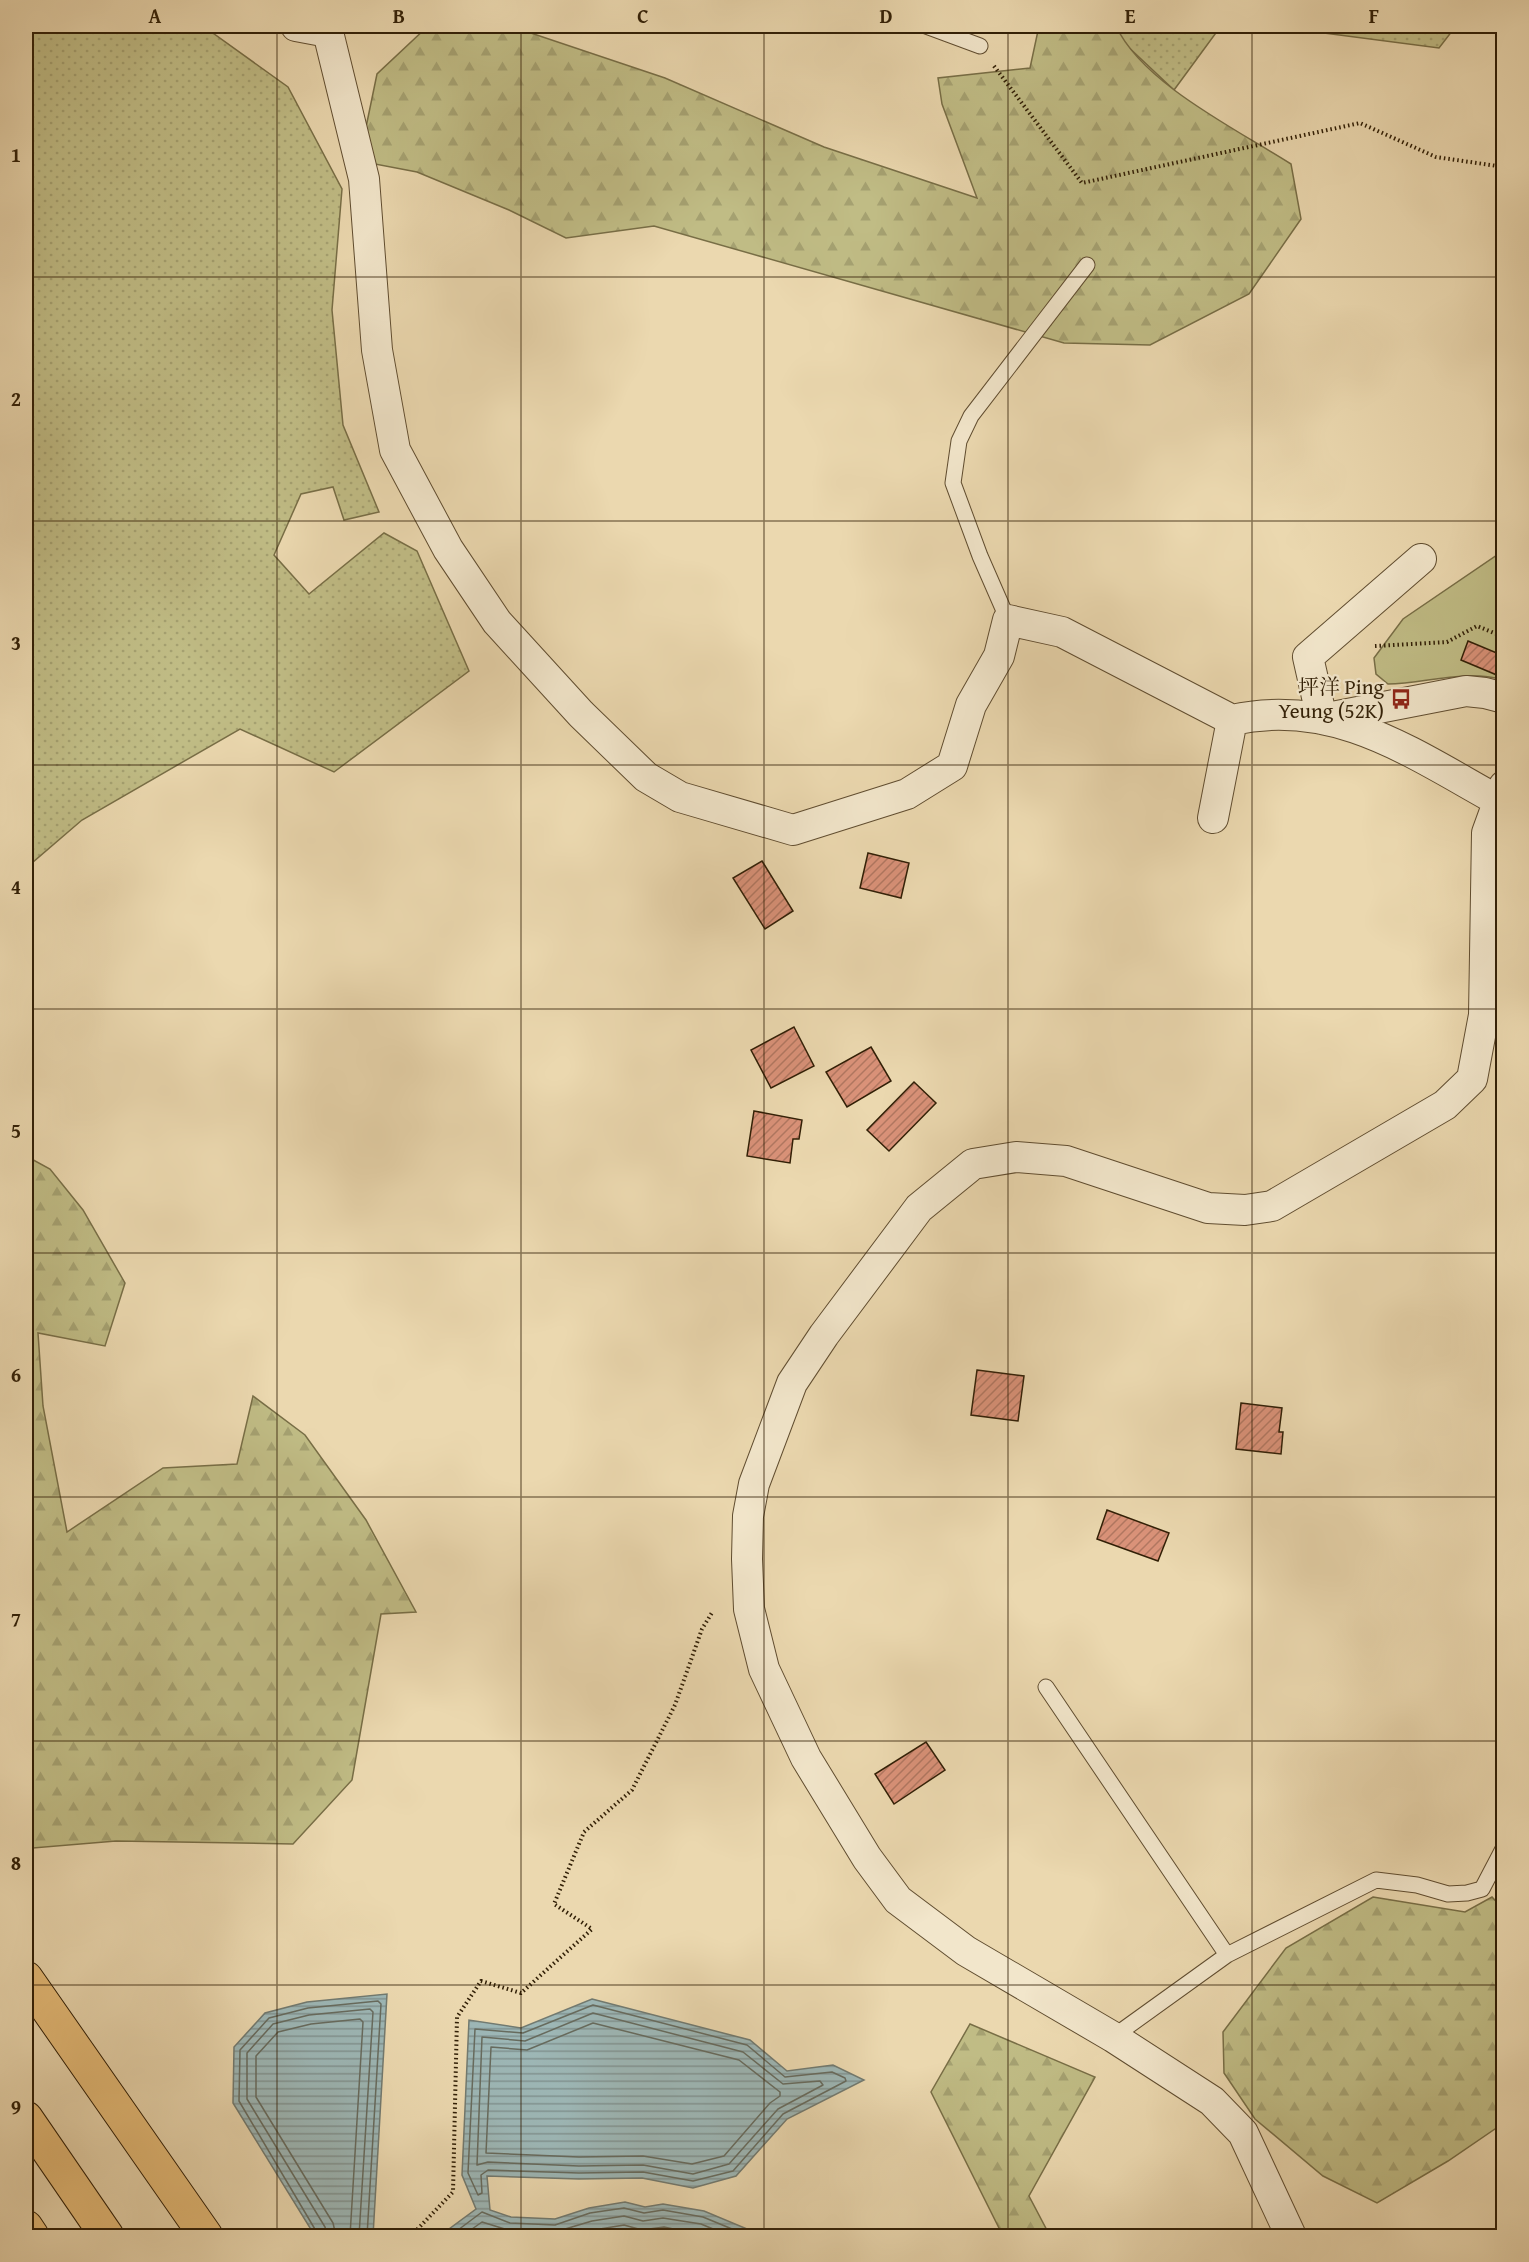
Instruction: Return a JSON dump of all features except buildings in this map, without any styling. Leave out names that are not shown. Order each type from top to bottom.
[{"type":"highway","points":[[26,1978],[206,2236]]},
{"type":"highway","points":[[26,2118],[107,2236]]},
{"type":"highway","points":[[26,2227],[32,2236]]},
{"type":"street","points":[[296,26],[335,29],[364,179],[377,350],[395,450],[448,549],[496,622],[581,714],[646,777],[680,796],[793,830],[907,794],[952,766],[971,705],[999,656],[1008,620],[1062,632],[1232,720],[1251,716],[1306,716],[1357,726],[1500,793],[1487,833],[1484,1015],[1472,1079],[1445,1105],[1272,1206],[1245,1210],[1208,1208],[1066,1161],[1016,1157],[973,1164],[919,1208],[824,1335],[792,1383],[754,1484],[748,1516],[748,1609],[764,1669],[806,1758],[867,1858],[898,1900],[966,1951],[1113,2037],[1212,2101],[1243,2133],[1291,2236]]},
{"type":"street","points":[[1322,719],[1308,657],[1421,559]]},
{"type":"street","points":[[1322,719],[1466,691],[1485,693],[1503,699]]},
{"type":"street","points":[[1213,818],[1232,720]]},
{"type":"lane","points":[[926,26],[980,46]]},
{"type":"lane","points":[[1008,620],[980,556],[953,483],[959,441],[971,416],[1087,265]]},
{"type":"lane","points":[[1046,1687],[1227,1956]]},
{"type":"lane","points":[[1113,2037],[1227,1956],[1376,1880],[1417,1885],[1448,1894],[1482,1889],[1503,1847]]},
{"type":"path","points":[[980,46],[1082,183],[1360,123],[1436,157],[1503,167]]},
{"type":"path","points":[[1340,629],[1366,644],[1383,647],[1447,642],[1476,626],[1503,637]]},
{"type":"path","points":[[1495,634],[1503,629]]},
{"type":"path","points":[[411,2236],[453,2192],[457,2017],[481,1981],[521,1993],[592,1929],[554,1904],[584,1832],[632,1790],[675,1705],[702,1629],[715,1609]]},
{"type":"green space","points":[[26,26],[203,26],[288,87],[342,189],[332,310],[343,425],[379,512],[344,520],[333,487],[301,494],[274,555],[309,594],[384,533],[417,551],[469,671],[334,772],[240,729],[82,820],[26,868]]},
{"type":"green space","points":[[1039,26],[1116,26],[1129,47],[1169,86],[1219,121],[1291,164],[1301,219],[1249,294],[1150,345],[1064,343],[654,226],[566,238],[509,210],[417,172],[359,161],[377,74],[427,27],[513,27],[665,78],[824,147],[977,198],[942,104],[938,78],[1030,68]]},
{"type":"green space","points":[[1106,26],[1221,26],[1174,90]]},
{"type":"green space","points":[[1270,26],[1456,26],[1439,48]]},
{"type":"green space","points":[[1503,551],[1503,680],[1460,676],[1388,684],[1376,674],[1374,658],[1403,619]]},
{"type":"green space","points":[[26,1156],[50,1169],[83,1210],[125,1283],[105,1346],[38,1333],[43,1406],[67,1532],[163,1468],[237,1464],[253,1396],[305,1435],[366,1520],[416,1612],[381,1614],[352,1780],[293,1844],[116,1841],[33,1848],[26,1829]]},
{"type":"green space","points":[[1373,1897],[1465,1912],[1492,1897],[1504,1910],[1503,2140],[1495,2129],[1448,2161],[1377,2203],[1323,2176],[1255,2119],[1224,2073],[1223,2032],[1286,1948]]},
{"type":"green space","points":[[970,2024],[1095,2077],[1029,2196],[1050,2236],[1003,2236],[931,2092]]},
{"type":"water","points":[[387,1994],[373,2236],[315,2236],[233,2103],[234,2047],[265,2013],[307,2002]]},
{"type":"water","points":[[592,1999],[750,2040],[787,2071],[833,2065],[864,2080],[787,2119],[736,2176],[693,2188],[642,2178],[579,2179],[487,2176],[490,2210],[511,2217],[555,2219],[589,2208],[625,2202],[645,2207],[663,2204],[704,2211],[764,2236],[444,2236],[445,2232],[476,2209],[462,2175],[469,2020],[521,2028]]},
{"type":"place","name":"坪洋 Ping Yeung (52K)","points":[[1401,699]]}]
